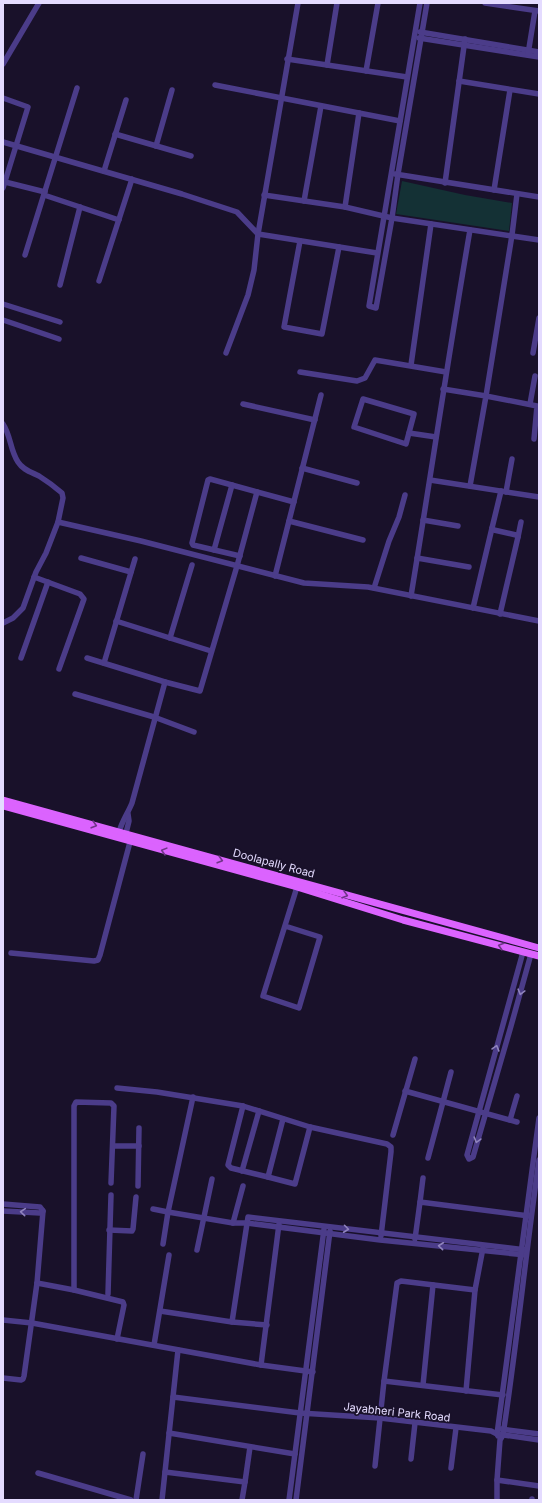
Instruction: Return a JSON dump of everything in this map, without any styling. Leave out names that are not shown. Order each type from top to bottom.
[{"type":"main road","name":"Doolapally Road","points":[[3,800],[470,933],[523,952],[539,956]]},
{"type":"main road","name":"Doolapally Road","points":[[3,806],[297,887],[403,920],[539,948]]},
{"type":"street","points":[[3,64],[39,3]]},
{"type":"street","points":[[226,354],[248,295],[254,270],[264,195],[298,3]]},
{"type":"street","points":[[326,65],[337,3]]},
{"type":"street","points":[[366,71],[378,3]]},
{"type":"street","points":[[420,3],[368,306],[376,308],[427,3]]},
{"type":"street","points":[[485,3],[516,5],[537,11],[528,53]]},
{"type":"street","points":[[415,34],[422,32],[465,42],[528,53],[539,57]]},
{"type":"street","points":[[415,34],[421,38],[465,42]]},
{"type":"street","points":[[445,183],[465,42]]},
{"type":"street","points":[[528,53],[539,52]]},
{"type":"street","points":[[287,59],[407,77]]},
{"type":"street","points":[[459,81],[539,94]]},
{"type":"street","points":[[215,85],[400,121]]},
{"type":"street","points":[[24,255],[77,88]]},
{"type":"street","points":[[156,146],[172,90]]},
{"type":"street","points":[[494,190],[510,90]]},
{"type":"street","points":[[3,98],[28,107],[4,184],[44,193],[119,220]]},
{"type":"street","points":[[104,171],[126,100]]},
{"type":"street","points":[[304,201],[321,106]]},
{"type":"street","points":[[344,207],[359,113]]},
{"type":"street","points":[[115,134],[191,156]]},
{"type":"street","points":[[3,142],[16,147],[132,179],[237,212],[258,234],[378,253]]},
{"type":"street","points":[[391,173],[445,183],[539,197]]},
{"type":"street","points":[[99,281],[132,179]]},
{"type":"street","points":[[470,486],[512,235],[517,194]]},
{"type":"street","points":[[264,195],[344,207],[384,217],[539,240]]},
{"type":"street","points":[[60,285],[80,207]]},
{"type":"street","points":[[411,365],[431,224]]},
{"type":"street","points":[[411,596],[443,389],[470,230]]},
{"type":"street","points":[[300,241],[284,327],[322,334],[339,247]]},
{"type":"street","points":[[3,304],[60,322]]},
{"type":"street","points":[[533,353],[539,318]]},
{"type":"street","points":[[3,320],[58,339]]},
{"type":"street","points":[[300,372],[357,381],[364,378],[375,360],[446,372]]},
{"type":"street","points":[[530,404],[535,376]]},
{"type":"street","points":[[443,389],[537,406],[534,439]]},
{"type":"street","points":[[275,576],[321,395]]},
{"type":"street","points":[[363,399],[414,414],[409,433],[406,444],[354,427],[363,399]]},
{"type":"street","points":[[243,404],[315,420]]},
{"type":"street","points":[[3,424],[8,431],[14,455],[19,464],[24,469],[39,476],[62,493],[63,498],[58,522],[46,553],[34,577],[23,608],[13,618],[3,623]]},
{"type":"street","points":[[409,433],[436,437]]},
{"type":"street","points":[[473,608],[492,528],[504,492],[512,459]]},
{"type":"street","points":[[302,468],[357,483]]},
{"type":"street","points":[[240,556],[193,545],[192,543],[208,480],[210,479],[294,502]]},
{"type":"street","points":[[430,480],[539,497]]},
{"type":"street","points":[[214,550],[232,485]]},
{"type":"street","points":[[87,658],[200,691],[240,556],[257,492]]},
{"type":"street","points":[[374,588],[389,541],[399,517],[405,495]]},
{"type":"street","points":[[423,520],[458,526]]},
{"type":"street","points":[[289,521],[364,540]]},
{"type":"street","points":[[58,522],[141,541],[304,583],[374,588],[539,621]]},
{"type":"street","points":[[500,614],[521,522]]},
{"type":"street","points":[[492,528],[494,530],[518,537]]},
{"type":"street","points":[[81,558],[131,572]]},
{"type":"street","points":[[417,558],[469,568]]},
{"type":"street","points":[[104,663],[135,559]]},
{"type":"street","points":[[170,638],[192,565]]},
{"type":"street","points":[[34,577],[80,594],[84,599],[59,670]]},
{"type":"street","points":[[21,658],[48,582]]},
{"type":"street","points":[[116,621],[211,651]]},
{"type":"street","points":[[122,833],[123,820],[128,814],[165,682]]},
{"type":"street","points":[[74,694],[154,717],[194,732]]},
{"type":"street","points":[[11,953],[94,961],[98,960],[130,842]]},
{"type":"street","points":[[285,926],[320,937],[299,1008],[263,996],[297,887]]},
{"type":"street","points":[[523,952],[477,1112],[466,1155],[470,1159],[473,1157],[531,954]]},
{"type":"street","points":[[507,1007],[516,1010]]},
{"type":"street","points":[[393,1135],[415,1059]]},
{"type":"street","points":[[428,1158],[451,1072]]},
{"type":"street","points":[[488,1073],[496,1076]]},
{"type":"street","points":[[118,1088],[193,1097],[243,1106],[310,1127],[387,1144],[390,1146],[391,1152],[380,1240]]},
{"type":"street","points":[[405,1092],[517,1122]]},
{"type":"street","points":[[510,1120],[517,1096]]},
{"type":"street","points":[[163,1244],[168,1212],[193,1097]]},
{"type":"street","points":[[74,1290],[74,1106],[76,1102],[111,1104],[114,1106],[111,1183]]},
{"type":"street","points":[[243,1106],[228,1162],[228,1165],[231,1168],[295,1184],[310,1127]]},
{"type":"street","points":[[242,1171],[259,1111]]},
{"type":"street","points":[[497,1500],[503,1395],[529,1216],[537,1153],[539,1118]]},
{"type":"street","points":[[268,1177],[283,1119]]},
{"type":"street","points":[[138,1186],[140,1128]]},
{"type":"street","points":[[113,1146],[139,1146]]},
{"type":"street","points":[[529,1216],[539,1160]]},
{"type":"street","points":[[415,1244],[423,1178]]},
{"type":"street","points":[[197,1250],[212,1179]]},
{"type":"street","points":[[233,1223],[243,1186]]},
{"type":"street","points":[[107,1296],[111,1195]]},
{"type":"street","points":[[109,1230],[132,1231],[136,1197]]},
{"type":"street","points":[[420,1202],[529,1216]]},
{"type":"street","points":[[3,1204],[42,1209]]},
{"type":"street","points":[[3,1210],[40,1214],[42,1209]]},
{"type":"street","points":[[3,1378],[23,1379],[37,1283],[42,1209]]},
{"type":"street","points":[[153,1209],[233,1223],[247,1220],[327,1230],[382,1233],[483,1248]]},
{"type":"street","points":[[232,1322],[247,1220]]},
{"type":"street","points":[[261,1365],[279,1225]]},
{"type":"street","points":[[327,1230],[380,1240],[415,1244],[524,1252]]},
{"type":"street","points":[[289,1500],[318,1277],[327,1230]]},
{"type":"street","points":[[296,1500],[325,1278],[327,1230]]},
{"type":"street","points":[[466,1391],[475,1290],[483,1248]]},
{"type":"street","points":[[500,1434],[521,1306],[524,1252]]},
{"type":"street","points":[[154,1345],[169,1255]]},
{"type":"street","points":[[318,1277],[325,1278]]},
{"type":"street","points":[[375,1466],[384,1381],[397,1283],[401,1281],[475,1290]]},
{"type":"street","points":[[37,1283],[107,1296],[124,1304],[117,1339]]},
{"type":"street","points":[[423,1385],[433,1285]]},
{"type":"street","points":[[160,1311],[232,1322],[267,1325]]},
{"type":"street","points":[[3,1320],[32,1323],[261,1365],[313,1372]]},
{"type":"street","points":[[162,1500],[178,1350]]},
{"type":"street","points":[[384,1381],[503,1395]]},
{"type":"street","name":"Jayabheri Park Road","points":[[173,1397],[300,1413],[380,1418],[500,1434],[539,1434]]},
{"type":"street","points":[[411,1458],[415,1423]]},
{"type":"street","points":[[452,1468],[456,1428]]},
{"type":"street","points":[[169,1433],[295,1454]]},
{"type":"street","points":[[500,1434],[539,1440]]},
{"type":"street","points":[[242,1500],[250,1446]]},
{"type":"street","points":[[136,1500],[143,1454]]},
{"type":"street","points":[[165,1472],[245,1482]]},
{"type":"street","points":[[38,1473],[131,1500]]},
{"type":"street","points":[[497,1480],[539,1486]]},
{"type":"green space","points":[[402,181],[465,195],[512,203],[509,231],[396,214]]}]
